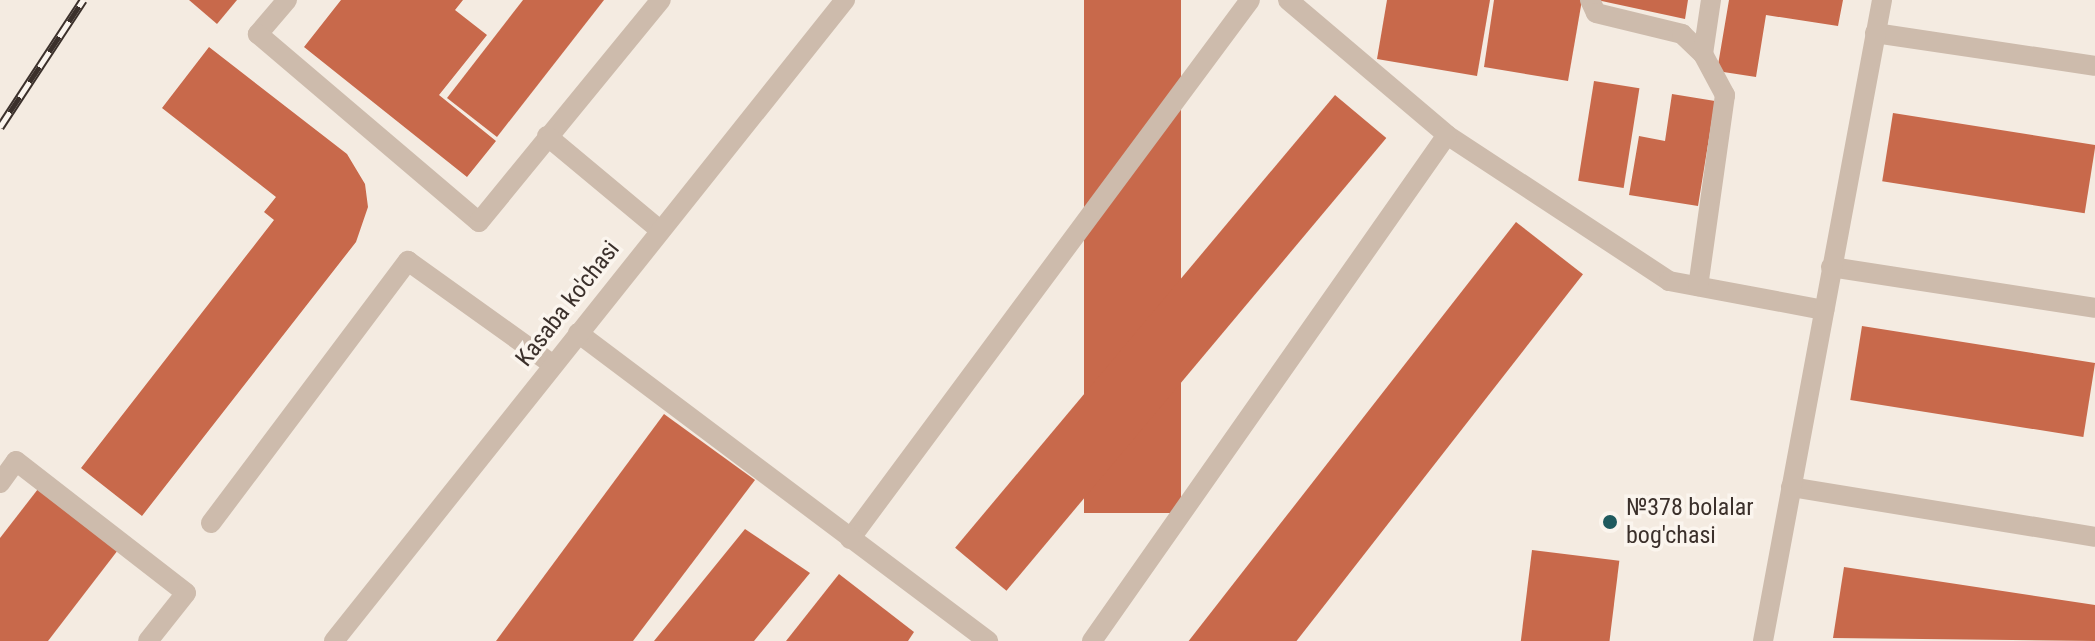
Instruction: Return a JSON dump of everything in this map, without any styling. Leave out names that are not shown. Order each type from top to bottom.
[{"type":"street","points":[[287,0],[258,34],[479,222],[661,0]]},
{"type":"street","points":[[850,539],[1250,0]]},
{"type":"street","points":[[1288,0],[1447,135],[1669,281],[1824,310]]},
{"type":"street","points":[[1590,0],[1596,13],[1682,34],[1703,54],[1725,95],[1698,286]]},
{"type":"street","points":[[1703,54],[1711,0]]},
{"type":"street","points":[[1763,641],[1882,0]]},
{"type":"street","name":"Kasaba ko'chasi","points":[[334,641],[838,2]]},
{"type":"street","points":[[1875,33],[2095,66]]},
{"type":"street","points":[[1092,641],[1447,135]]},
{"type":"street","points":[[547,136],[660,230]]},
{"type":"street","points":[[211,523],[408,261],[553,365]]},
{"type":"street","points":[[1831,267],[2095,308]]},
{"type":"street","points":[[578,333],[988,641]]},
{"type":"street","points":[[0,483],[16,461],[186,593],[148,641]]},
{"type":"street","points":[[1791,487],[2095,537]]},
{"type":"building","points":[[189,0],[237,0],[217,24]]},
{"type":"building","points":[[341,0],[463,0],[455,10],[487,35],[439,95],[496,141],[467,177],[304,47]]},
{"type":"building","points":[[523,0],[604,0],[497,137],[447,98]]},
{"type":"building","points":[[1084,0],[1181,0],[1181,513],[1084,513]]},
{"type":"building","points":[[1387,0],[1490,0],[1477,76],[1377,59]]},
{"type":"building","points":[[1494,0],[1582,0],[1568,81],[1484,67]]},
{"type":"building","points":[[1597,0],[1688,0],[1685,19]]},
{"type":"building","points":[[1729,0],[1843,0],[1838,26],[1766,15],[1756,77],[1717,71]]},
{"type":"building","points":[[209,47],[347,154],[365,184],[368,207],[356,242],[142,516],[81,468],[274,220],[264,212],[276,197],[162,108]]},
{"type":"building","points":[[1594,81],[1639,88],[1624,188],[1578,181]]},
{"type":"building","points":[[1672,94],[1715,101],[1698,206],[1629,195],[1639,136],[1665,141]]},
{"type":"building","points":[[1335,95],[1386,138],[1006,591],[955,548]]},
{"type":"building","points":[[1893,113],[2095,145],[2085,213],[1882,181]]},
{"type":"building","points":[[1516,222],[1583,274],[1297,641],[1189,641]]},
{"type":"building","points":[[1862,326],[2095,363],[2083,437],[1850,400]]},
{"type":"building","points":[[664,414],[755,480],[633,641],[496,641]]},
{"type":"building","points":[[38,489],[118,550],[48,641],[0,641],[0,538]]},
{"type":"building","points":[[745,529],[810,573],[754,641],[654,641]]},
{"type":"building","points":[[1532,550],[1619,561],[1609,641],[1521,641]]},
{"type":"building","points":[[1844,567],[2095,605],[2095,641],[1833,638]]},
{"type":"building","points":[[839,574],[914,632],[908,641],[786,641]]},
{"type":"railway","points":[[0,127],[83,0]]},
{"type":"place","name":"№378 bolalar bog'chasi","points":[[1610,522]]}]
